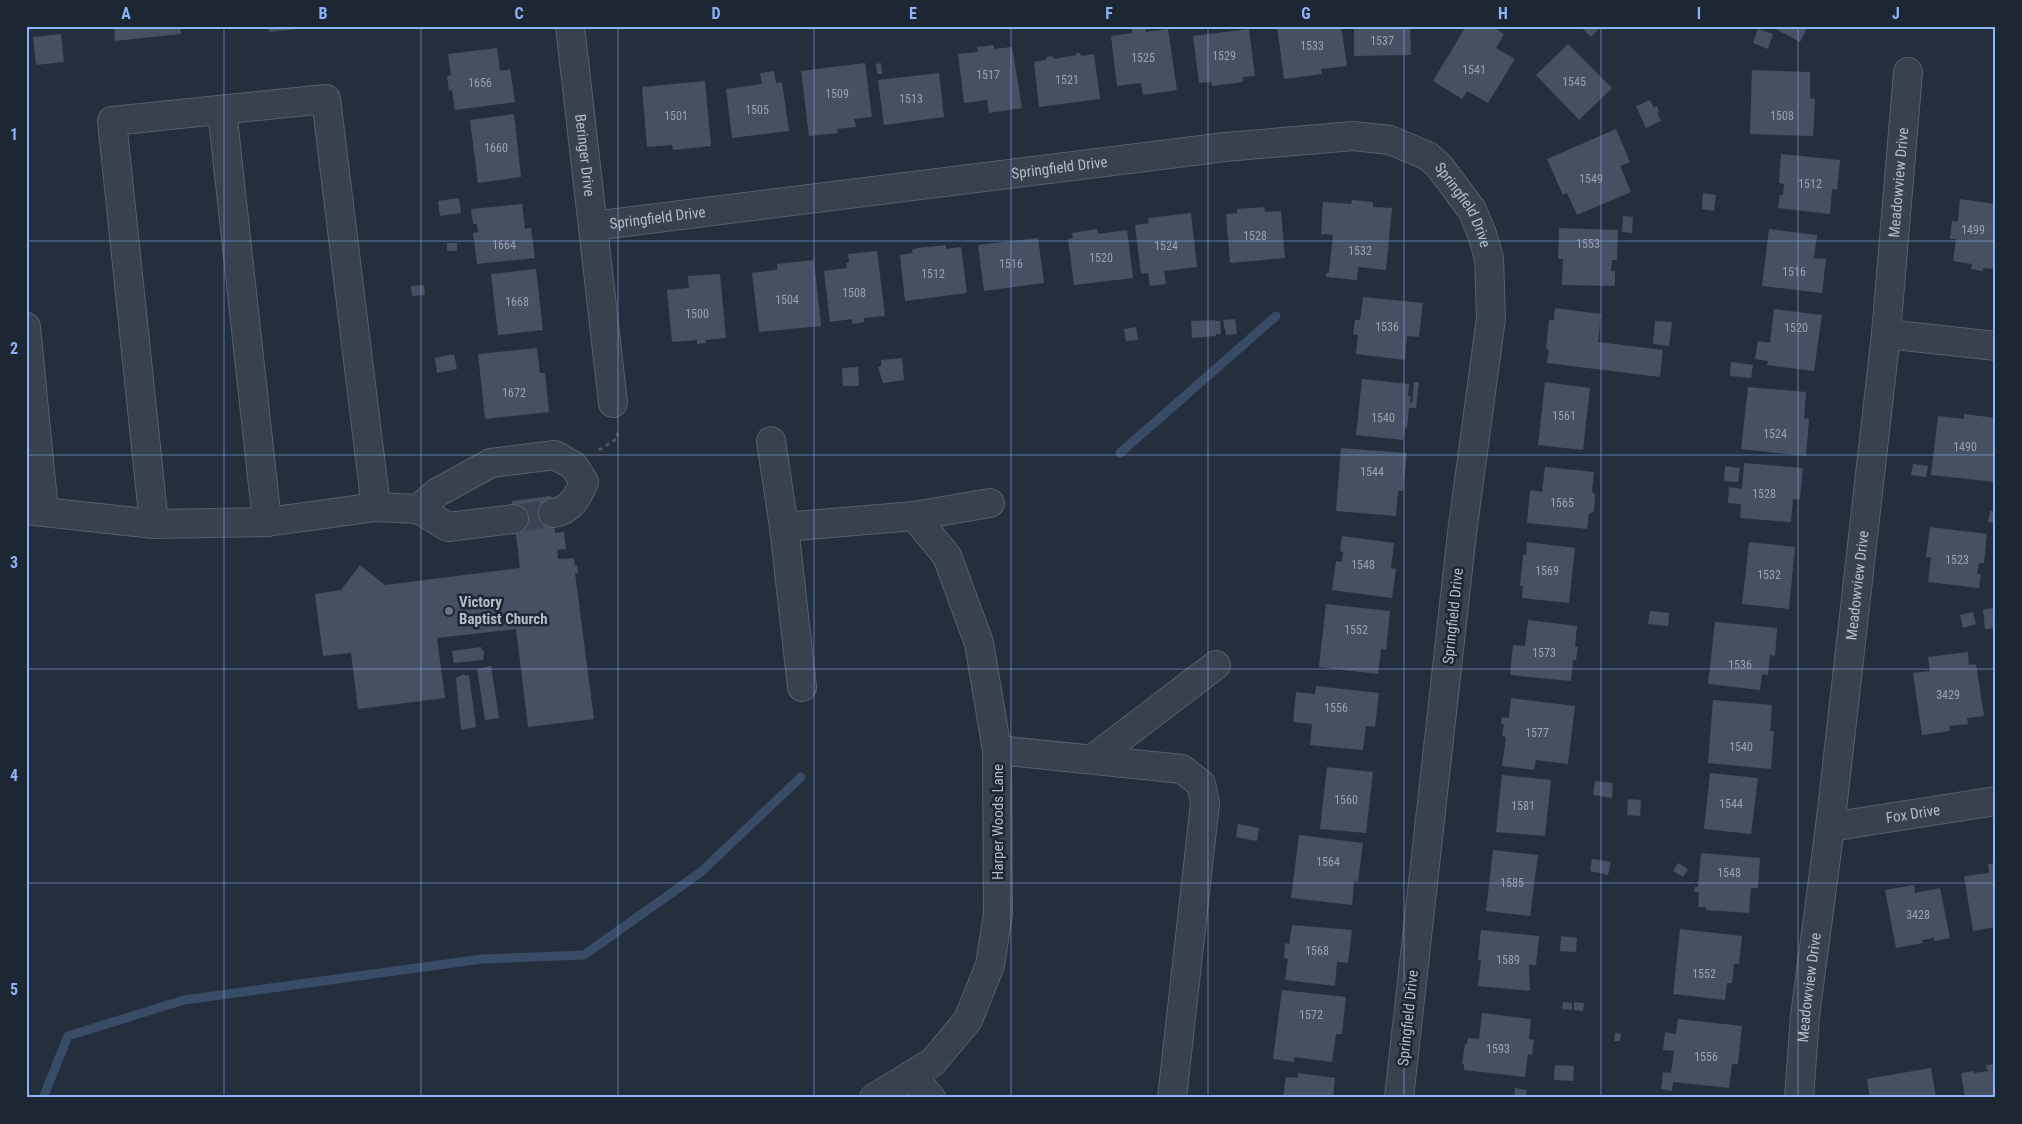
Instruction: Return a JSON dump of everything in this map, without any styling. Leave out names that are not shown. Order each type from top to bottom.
[{"type":"street","name":"Beringer Drive","points":[[570,26],[613,403]]},
{"type":"street","name":"Meadowview Drive","points":[[1799,1098],[1805,1016],[1830,827],[1886,334],[1908,72]]},
{"type":"street","points":[[154,524],[112,121],[326,99],[376,507]]},
{"type":"street","points":[[222,110],[267,522]]},
{"type":"street","name":"Springfield Drive","points":[[593,226],[1225,147],[1353,136],[1390,140],[1428,156],[1440,167],[1472,210],[1482,234],[1489,258],[1491,318],[1462,533],[1399,1098]]},
{"type":"street","points":[[26,327],[35,511],[154,524],[267,522],[376,507],[418,509],[448,527],[514,519]]},
{"type":"street","points":[[1886,334],[1996,346]]},
{"type":"street","points":[[771,440],[784,527],[802,687]]},
{"type":"street","points":[[418,509],[438,492],[491,464],[555,455],[574,466],[584,482],[579,496],[564,512],[553,513]]},
{"type":"street","points":[[784,527],[914,516],[990,503]]},
{"type":"street","name":"Harper Woods Lane","points":[[874,1098],[933,1062],[968,1020],[990,965],[998,914],[998,750],[979,643],[947,556],[914,516]]},
{"type":"street","points":[[1094,758],[1216,665]]},
{"type":"street","points":[[998,750],[1094,758],[1182,769],[1201,784],[1204,803],[1172,1098]]},
{"type":"street","name":"Fox Drive","points":[[1830,827],[1996,801]]},
{"type":"street","points":[[911,1075],[932,1098]]},
{"type":"path","points":[[574,466],[618,438],[613,403]]},
{"type":"building","points":[[114,26],[180,26],[181,34],[115,41]]},
{"type":"building","points":[[269,26],[308,26],[308,28],[269,32]]},
{"type":"building","points":[[1145,26],[1146,32],[1168,29],[1177,90],[1143,95],[1141,83],[1117,86],[1111,36],[1132,33],[1132,28]]},
{"type":"building","points":[[1277,26],[1341,26],[1347,66],[1321,69],[1322,74],[1284,79]]},
{"type":"building","points":[[1354,26],[1410,26],[1411,55],[1354,56]]},
{"type":"building","points":[[1466,26],[1491,26],[1504,34],[1496,48],[1515,59],[1488,103],[1467,91],[1462,99],[1433,81]]},
{"type":"building","points":[[1580,26],[1601,26],[1591,37]]},
{"type":"building","points":[[1770,26],[1808,26],[1800,42]]},
{"type":"building","points":[[1249,29],[1255,76],[1243,77],[1243,82],[1212,86],[1211,82],[1199,83],[1193,36]]},
{"type":"building","points":[[1758,29],[1773,34],[1768,49],[1753,43]]},
{"type":"building","points":[[61,34],[64,62],[36,65],[33,37]]},
{"type":"building","points":[[1568,44],[1612,88],[1579,120],[1536,75]]},
{"type":"building","points":[[994,45],[994,49],[1012,47],[1022,108],[989,113],[987,100],[964,103],[958,54],[978,52],[977,47]]},
{"type":"building","points":[[497,48],[500,71],[510,69],[515,102],[455,110],[452,90],[449,91],[447,76],[451,75],[448,54]]},
{"type":"building","points":[[1076,53],[1080,53],[1081,56],[1094,54],[1100,99],[1039,107],[1034,62],[1046,60],[1047,57],[1052,56],[1054,59],[1076,55]]},
{"type":"building","points":[[865,63],[872,117],[854,119],[856,127],[837,129],[838,133],[809,136],[801,71]]},
{"type":"building","points":[[881,63],[882,74],[877,74],[876,64]]},
{"type":"building","points":[[1752,70],[1810,72],[1810,98],[1815,99],[1813,136],[1750,134]]},
{"type":"building","points":[[774,71],[776,83],[782,82],[789,131],[732,138],[726,89],[762,84],[760,73]]},
{"type":"building","points":[[939,73],[944,117],[884,125],[878,80]]},
{"type":"building","points":[[705,81],[711,146],[673,150],[672,145],[647,147],[642,87]]},
{"type":"building","points":[[1650,100],[1654,108],[1657,106],[1659,112],[1657,113],[1661,121],[1646,128],[1636,106]]},
{"type":"building","points":[[514,114],[521,177],[478,183],[470,120]]},
{"type":"building","points":[[1616,129],[1630,162],[1620,166],[1631,192],[1577,215],[1567,193],[1563,195],[1547,159]]},
{"type":"building","points":[[1781,154],[1840,160],[1837,190],[1832,189],[1830,214],[1778,208],[1780,195],[1783,195],[1784,184],[1779,183]]},
{"type":"building","points":[[1703,193],[1716,195],[1714,211],[1702,209]]},
{"type":"building","points":[[459,198],[461,213],[440,216],[438,201]]},
{"type":"building","points":[[1960,199],[1996,204],[1996,269],[1983,268],[1983,271],[1971,269],[1972,264],[1953,261],[1956,239],[1950,239],[1952,221],[1958,222]]},
{"type":"building","points":[[1352,200],[1373,202],[1373,207],[1392,208],[1386,270],[1358,267],[1357,280],[1326,277],[1326,273],[1329,273],[1333,235],[1321,234],[1323,202],[1351,204]]},
{"type":"building","points":[[522,204],[525,229],[531,228],[535,258],[477,264],[473,233],[478,232],[477,224],[473,224],[471,209]]},
{"type":"building","points":[[1264,207],[1265,212],[1281,211],[1285,258],[1230,263],[1226,214],[1237,213],[1237,209]]},
{"type":"building","points":[[1191,213],[1197,267],[1164,271],[1166,284],[1150,286],[1148,273],[1141,274],[1135,225],[1149,223],[1148,218]]},
{"type":"building","points":[[1623,216],[1633,217],[1632,233],[1622,232]]},
{"type":"building","points":[[1559,228],[1618,230],[1617,260],[1612,260],[1611,271],[1615,271],[1615,286],[1562,285],[1563,259],[1558,259]]},
{"type":"building","points":[[1097,229],[1098,234],[1127,230],[1133,278],[1074,285],[1068,239],[1073,238],[1072,233]]},
{"type":"building","points":[[1769,229],[1817,235],[1814,258],[1826,259],[1822,293],[1762,286]]},
{"type":"building","points":[[1038,238],[1044,283],[984,291],[978,245]]},
{"type":"building","points":[[447,243],[457,243],[457,251],[447,251]]},
{"type":"building","points":[[946,245],[946,249],[961,247],[967,293],[905,301],[900,255],[913,253],[912,250],[918,248]]},
{"type":"building","points":[[877,251],[885,316],[864,318],[864,322],[852,324],[852,319],[830,322],[824,271],[847,268],[846,263],[849,262],[848,254]]},
{"type":"building","points":[[814,260],[821,326],[759,332],[752,273],[777,270],[777,264]]},
{"type":"building","points":[[536,269],[543,330],[498,335],[491,274]]},
{"type":"building","points":[[720,274],[726,338],[705,340],[706,343],[697,344],[697,340],[672,342],[667,290],[689,288],[688,276]]},
{"type":"building","points":[[424,285],[425,295],[412,296],[411,286]]},
{"type":"building","points":[[1363,297],[1423,303],[1419,337],[1407,336],[1405,360],[1356,354],[1358,335],[1353,334],[1355,320],[1360,320]]},
{"type":"building","points":[[1555,308],[1601,314],[1598,342],[1663,350],[1660,377],[1547,363],[1549,350],[1546,349],[1549,320],[1554,320]]},
{"type":"building","points":[[1774,309],[1822,315],[1814,371],[1767,365],[1768,361],[1755,359],[1758,341],[1770,343]]},
{"type":"building","points":[[1235,319],[1237,334],[1226,335],[1223,320]]},
{"type":"building","points":[[1191,321],[1220,321],[1221,334],[1192,338]]},
{"type":"building","points":[[1655,321],[1672,322],[1669,346],[1653,344]]},
{"type":"building","points":[[1136,327],[1138,340],[1126,341],[1124,329]]},
{"type":"building","points":[[537,348],[540,373],[545,373],[549,412],[485,419],[478,354]]},
{"type":"building","points":[[454,354],[457,369],[437,373],[435,358]]},
{"type":"building","points":[[902,358],[904,380],[883,383],[878,367],[881,366],[881,360]]},
{"type":"building","points":[[1731,362],[1753,365],[1751,378],[1730,376]]},
{"type":"building","points":[[858,367],[859,386],[843,386],[842,368]]},
{"type":"building","points":[[1362,379],[1409,384],[1408,396],[1411,396],[1410,403],[1412,403],[1414,382],[1419,382],[1416,408],[1409,408],[1407,428],[1405,427],[1403,440],[1356,435]]},
{"type":"building","points":[[1545,382],[1590,388],[1583,450],[1538,445]]},
{"type":"building","points":[[1748,387],[1806,392],[1804,418],[1809,419],[1806,456],[1741,449]]},
{"type":"building","points":[[1964,414],[1996,418],[1995,482],[1931,475],[1938,416],[1964,419]]},
{"type":"building","points":[[1341,448],[1407,453],[1403,491],[1398,491],[1396,516],[1336,511]]},
{"type":"building","points":[[1744,463],[1803,468],[1800,499],[1793,499],[1791,522],[1740,518],[1741,504],[1728,503],[1729,487],[1742,489]]},
{"type":"building","points":[[1913,464],[1928,466],[1926,477],[1911,475]]},
{"type":"building","points":[[1725,466],[1740,468],[1738,482],[1724,481]]},
{"type":"building","points":[[1545,467],[1594,472],[1592,491],[1595,495],[1594,511],[1589,514],[1587,529],[1527,523],[1530,490],[1542,492]]},
{"type":"building","name":"Victory Baptist Church","points":[[551,496],[555,533],[564,532],[566,549],[557,550],[558,559],[574,558],[575,566],[577,565],[578,573],[575,573],[594,719],[528,727],[516,629],[437,638],[445,698],[358,709],[351,653],[323,656],[315,594],[341,590],[360,565],[385,585],[520,568],[512,501]]},
{"type":"building","points":[[1990,511],[1996,512],[1996,523],[1988,522]]},
{"type":"building","points":[[1930,527],[1987,534],[1984,563],[1979,563],[1977,574],[1981,574],[1979,588],[1928,582],[1931,557],[1926,557]]},
{"type":"building","points":[[1995,534],[1996,547],[1993,547]]},
{"type":"building","points":[[1342,536],[1394,543],[1391,568],[1396,569],[1392,598],[1332,590],[1336,561],[1342,562],[1343,552],[1340,551]]},
{"type":"building","points":[[1527,542],[1575,548],[1569,603],[1522,598],[1523,586],[1520,586],[1523,555],[1526,555]]},
{"type":"building","points":[[1749,542],[1795,547],[1789,609],[1742,604]]},
{"type":"building","points":[[1326,604],[1390,611],[1386,650],[1381,649],[1378,674],[1319,667]]},
{"type":"building","points":[[1993,608],[1996,628],[1985,629],[1983,610]]},
{"type":"building","points":[[1650,611],[1669,613],[1668,626],[1648,624]]},
{"type":"building","points":[[1973,612],[1976,624],[1963,628],[1960,615]]},
{"type":"building","points":[[1528,620],[1577,626],[1575,647],[1578,647],[1576,660],[1573,660],[1571,681],[1510,675],[1513,645],[1525,646]]},
{"type":"building","points":[[1715,622],[1777,628],[1775,656],[1770,655],[1768,675],[1762,674],[1760,690],[1708,684]]},
{"type":"building","points":[[481,647],[482,651],[484,651],[483,660],[454,663],[452,651]]},
{"type":"building","points":[[1968,652],[1969,665],[1976,664],[1984,716],[1967,718],[1968,724],[1949,726],[1950,731],[1922,735],[1913,673],[1930,671],[1928,657]]},
{"type":"building","points":[[491,666],[499,718],[485,720],[477,669]]},
{"type":"building","points":[[464,674],[465,676],[469,675],[476,727],[461,730],[456,678]]},
{"type":"building","points":[[1316,686],[1379,693],[1375,727],[1366,726],[1363,750],[1310,745],[1312,724],[1293,722],[1296,692],[1315,694]]},
{"type":"building","points":[[1511,698],[1575,706],[1568,764],[1536,760],[1534,770],[1502,766],[1506,737],[1502,736],[1504,724],[1501,724],[1502,717],[1509,718]]},
{"type":"building","points":[[1713,700],[1772,705],[1770,731],[1774,731],[1771,769],[1708,763]]},
{"type":"building","points":[[1327,767],[1373,772],[1366,833],[1320,829]]},
{"type":"building","points":[[1710,773],[1758,778],[1751,834],[1704,829]]},
{"type":"building","points":[[1502,775],[1551,780],[1545,836],[1496,832]]},
{"type":"building","points":[[1595,781],[1613,783],[1612,798],[1593,795]]},
{"type":"building","points":[[1628,799],[1641,800],[1640,816],[1627,815]]},
{"type":"building","points":[[1238,824],[1259,828],[1257,841],[1236,837]]},
{"type":"building","points":[[1299,835],[1363,843],[1358,882],[1354,881],[1352,905],[1291,898]]},
{"type":"building","points":[[1493,850],[1538,855],[1530,916],[1486,911]]},
{"type":"building","points":[[1701,853],[1760,858],[1758,888],[1751,888],[1749,913],[1706,910],[1706,907],[1698,907],[1699,892],[1694,892],[1695,887],[1698,887]]},
{"type":"building","points":[[1592,859],[1611,862],[1608,875],[1590,871]]},
{"type":"building","points":[[1678,863],[1688,869],[1683,877],[1673,871]]},
{"type":"building","points":[[1996,863],[1996,927],[1973,931],[1964,876],[1989,873],[1988,864]]},
{"type":"building","points":[[1914,885],[1915,893],[1940,888],[1950,938],[1934,941],[1934,938],[1922,940],[1923,943],[1896,948],[1885,890]]},
{"type":"building","points":[[1292,925],[1352,930],[1348,963],[1337,962],[1335,986],[1285,980],[1288,959],[1284,958],[1285,943],[1289,944]]},
{"type":"building","points":[[1680,929],[1742,936],[1739,964],[1734,964],[1732,983],[1727,983],[1725,1000],[1673,994]]},
{"type":"building","points":[[1481,930],[1539,936],[1536,965],[1529,965],[1530,991],[1478,986],[1481,960],[1478,960]]},
{"type":"building","points":[[1561,936],[1577,938],[1576,952],[1560,951]]},
{"type":"building","points":[[1282,990],[1346,997],[1342,1034],[1336,1034],[1332,1062],[1294,1057],[1294,1062],[1273,1059]]},
{"type":"building","points":[[1563,1002],[1572,1003],[1572,1010],[1562,1009]]},
{"type":"building","points":[[1574,1002],[1584,1003],[1583,1011],[1574,1010]]},
{"type":"building","points":[[1482,1013],[1531,1019],[1529,1039],[1534,1040],[1532,1055],[1528,1054],[1525,1077],[1464,1070],[1464,1064],[1462,1064],[1465,1044],[1467,1044],[1468,1038],[1479,1039]]},
{"type":"building","points":[[1678,1019],[1742,1026],[1738,1064],[1732,1064],[1729,1088],[1673,1082],[1672,1091],[1661,1089],[1663,1072],[1671,1073],[1674,1051],[1663,1050],[1665,1032],[1676,1034]]},
{"type":"building","points":[[1615,1033],[1621,1034],[1620,1041],[1614,1041]]},
{"type":"building","points":[[1996,1064],[1996,1098],[1965,1098],[1961,1073],[1988,1071],[1986,1065]]},
{"type":"building","points":[[1555,1065],[1574,1066],[1573,1081],[1554,1080]]},
{"type":"building","points":[[1931,1068],[1936,1098],[1870,1098],[1867,1079]]},
{"type":"building","points":[[1298,1073],[1335,1078],[1333,1098],[1283,1098],[1286,1077],[1298,1078]]},
{"type":"building","points":[[1515,1088],[1527,1090],[1526,1098],[1514,1098]]},
{"type":"building","points":[[1466,1095],[1483,1096],[1482,1098],[1466,1098]]},
{"type":"waterway","points":[[1120,453],[1276,316]]},
{"type":"waterway","points":[[43,1098],[68,1036],[184,1000],[482,959],[584,955],[701,872],[801,777]]},
{"type":"tunnel","points":[[514,519],[553,513]]},
{"type":"place","name":"Victory Baptist Church","points":[[449,611]]}]
